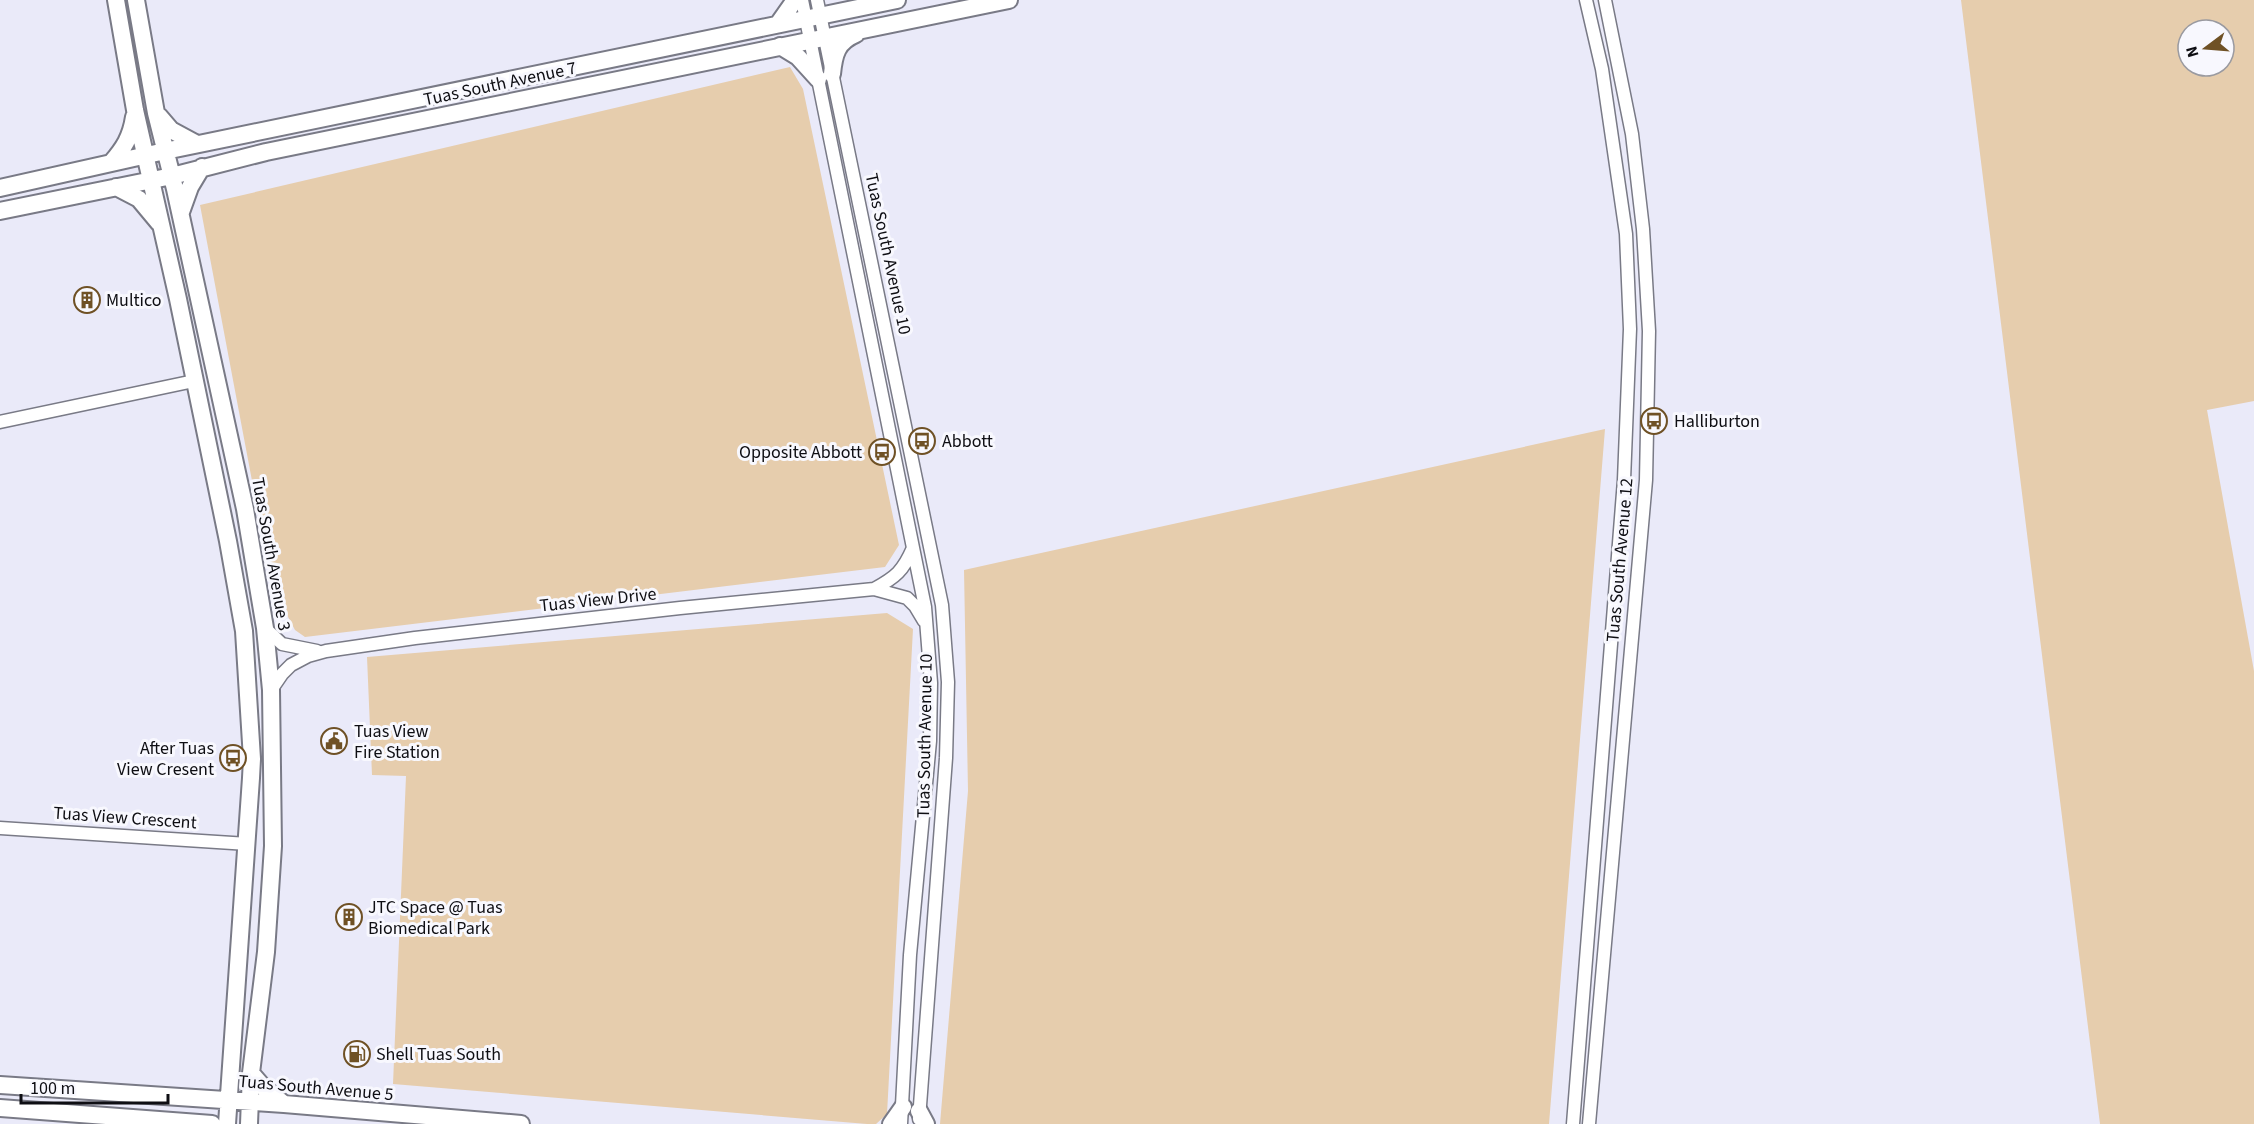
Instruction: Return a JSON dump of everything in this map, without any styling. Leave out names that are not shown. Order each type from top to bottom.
[{"type":"street","points":[[116,0],[135,110],[147,155],[228,541],[244,631],[252,759],[248,844],[226,1124]]},
{"type":"street","name":"Tuas South Avenue 3","points":[[136,0],[156,113],[240,486],[265,628],[271,690],[273,846],[266,952],[251,1073],[249,1124]]},
{"type":"street","points":[[778,24],[795,0]]},
{"type":"street","name":"Tuas South Avenue 10","points":[[802,0],[817,8],[817,39],[942,605],[948,682],[946,758],[913,1118]]},
{"type":"street","points":[[817,8],[843,11],[897,0]]},
{"type":"street","name":"Tuas South Avenue 7","points":[[0,211],[172,176],[266,152],[1010,0]]},
{"type":"street","name":"Tuas South Avenue 12","points":[[1573,1124],[1623,491],[1630,329],[1626,234],[1602,69],[1586,0]]},
{"type":"street","name":"Tuas South Avenue 12","points":[[1589,1124],[1646,480],[1649,331],[1643,230],[1632,134],[1605,0]]},
{"type":"street","name":"Tuas South Avenue 7","points":[[0,188],[197,144],[778,24],[817,8]]},
{"type":"street","points":[[780,46],[825,76],[843,39],[865,29]]},
{"type":"street","name":"Tuas South Avenue 10","points":[[825,76],[927,624],[931,683],[930,741],[910,955],[913,1118]]},
{"type":"street","points":[[111,163],[128,142],[132,133],[135,110]]},
{"type":"street","points":[[156,113],[171,130],[197,144]]},
{"type":"street","points":[[180,215],[190,187],[202,167]]},
{"type":"street","points":[[116,187],[139,199],[162,226]]},
{"type":"street","points":[[0,422],[194,381]]},
{"type":"street","name":"Tuas View Drive","points":[[874,589],[899,574],[906,565],[913,548]]},
{"type":"street","name":"Tuas View Drive","points":[[271,690],[291,665],[308,656],[326,651],[657,611],[874,589],[907,598],[927,624]]},
{"type":"street","name":"Tuas View Drive","points":[[265,628],[282,644],[307,650],[326,651]]},
{"type":"street","points":[[252,759],[259,753],[273,751]]},
{"type":"street","name":"Tuas View Crescent","points":[[0,828],[248,844]]},
{"type":"street","points":[[203,1099],[219,1086],[230,1070]]},
{"type":"street","points":[[251,1073],[264,1088],[284,1104]]},
{"type":"street","name":"Tuas South Avenue 5","points":[[0,1085],[284,1104],[521,1124]]},
{"type":"street","points":[[0,1108],[202,1124]]},
{"type":"street","points":[[891,1124],[913,1118]]},
{"type":"shaded area","points":[[1961,0],[2254,0],[2254,401],[2207,410],[2254,671],[2254,1124],[2100,1124]]},
{"type":"shaded area","points":[[790,67],[803,89],[899,545],[885,567],[305,637],[295,630],[272,587],[200,205]]},
{"type":"shaded area","points":[[1605,429],[1549,1124],[940,1124],[968,791],[964,570]]},
{"type":"shaded area","points":[[887,613],[913,629],[887,1114],[876,1124],[867,1124],[393,1084],[406,776],[372,775],[367,657]]},
{"type":"place","name":"Multico","points":[[87,300]]},
{"type":"place","name":"Halliburton","points":[[1654,421]]},
{"type":"place","name":"Abbott","points":[[922,441]]},
{"type":"place","name":"Opposite Abbott","points":[[882,452]]},
{"type":"place","name":"Tuas View Fire Station","points":[[334,741]]},
{"type":"place","name":"After Tuas View Cresent","points":[[233,758]]},
{"type":"place","name":"JTC Space @ Tuas Biomedical Park","points":[[349,917]]},
{"type":"place","name":"Shell Tuas South","points":[[357,1054]]}]
